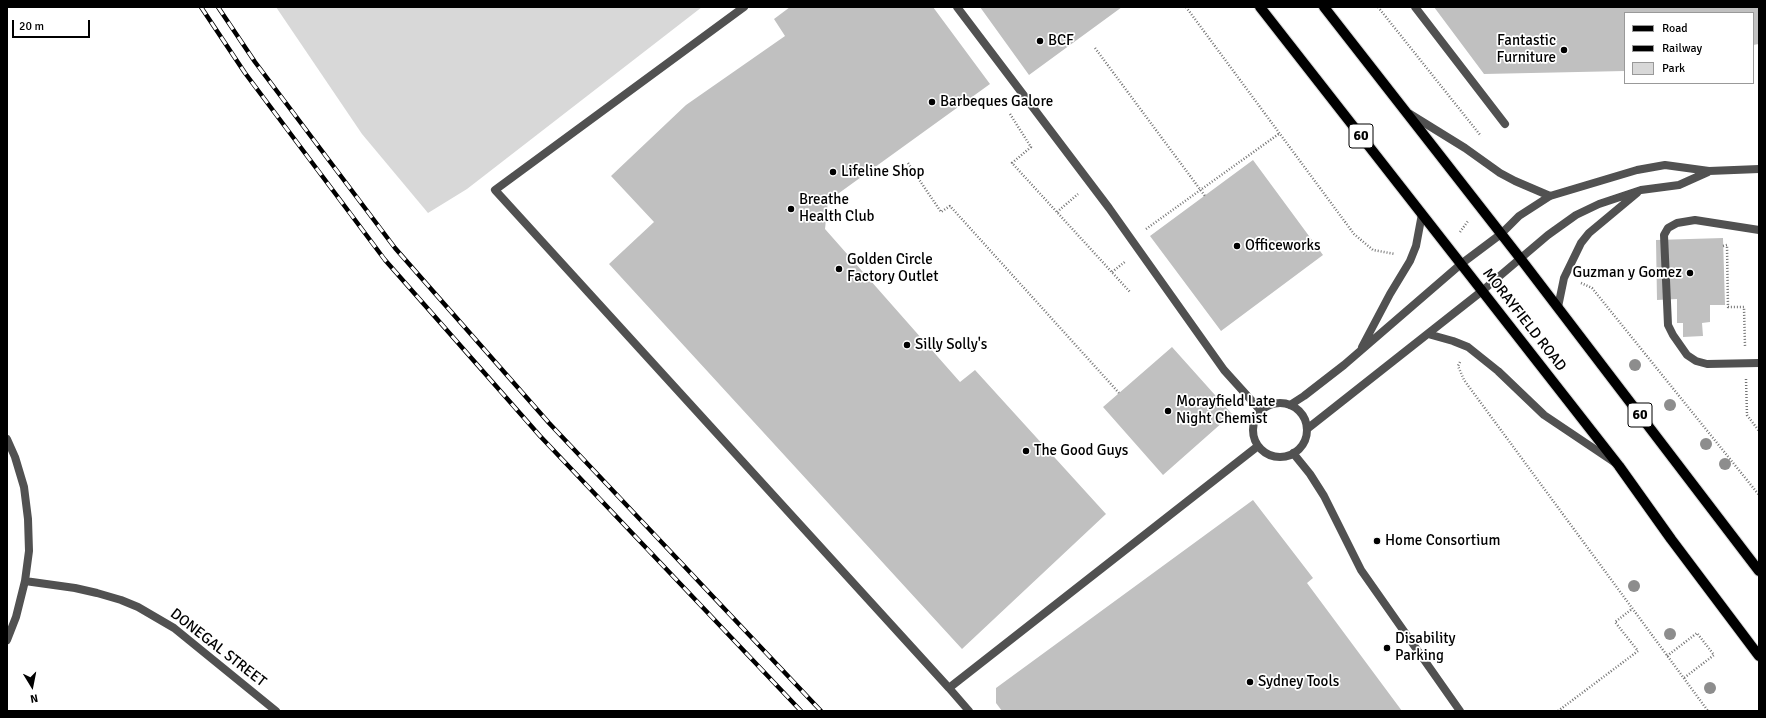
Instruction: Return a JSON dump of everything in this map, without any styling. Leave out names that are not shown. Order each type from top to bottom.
[{"type":"main road","name":"MORAYFIELD ROAD","points":[[1260,7],[1619,466],[1671,539],[1759,656]]},
{"type":"main road","name":"60","points":[[1324,7],[1558,307],[1759,571]]},
{"type":"street","points":[[744,7],[495,190],[969,711]]},
{"type":"street","points":[[957,7],[1109,208],[1224,370],[1261,411]]},
{"type":"street","points":[[1415,7],[1505,124]]},
{"type":"street","points":[[1406,112],[1465,148],[1500,173],[1550,196]]},
{"type":"street","points":[[1290,405],[1304,396],[1360,351],[1461,264],[1501,234],[1519,216],[1550,196],[1637,170],[1664,165],[1709,171],[1759,169]]},
{"type":"street","points":[[1307,429],[1482,291],[1548,235],[1576,215],[1599,204],[1641,190],[1679,185],[1709,171]]},
{"type":"street","points":[[1558,307],[1564,278],[1581,243],[1589,233],[1641,190]]},
{"type":"street","points":[[1360,351],[1390,294],[1410,261],[1416,246],[1422,214]]},
{"type":"street","points":[[1759,230],[1695,220],[1677,223],[1668,228],[1664,235],[1668,325],[1672,335],[1686,355],[1696,361],[1707,364],[1759,363]]},
{"type":"street","points":[[1428,334],[1468,347],[1498,371],[1544,415],[1619,466]]},
{"type":"street","points":[[1274,404],[1290,405],[1302,414],[1307,429],[1303,444],[1293,453],[1278,457],[1271,455],[1258,446],[1254,440],[1253,424],[1261,411],[1274,404]]},
{"type":"street","points":[[7,440],[15,457],[24,487],[28,519],[29,552],[25,581],[16,617],[7,640]]},
{"type":"street","points":[[948,688],[1258,446]]},
{"type":"street","points":[[1293,453],[1310,474],[1324,496],[1361,570],[1460,711]]},
{"type":"street","name":"DONEGAL STREET","points":[[25,581],[90,592],[121,600],[138,607],[174,628],[276,711]]},
{"type":"path","points":[[1095,48],[1204,196]]},
{"type":"path","points":[[1010,114],[1031,147],[1012,163],[1130,292]]},
{"type":"path","points":[[1142,231],[1280,133]]},
{"type":"path","points":[[908,163],[941,212],[950,206],[1119,393]]},
{"type":"path","points":[[1448,247],[1479,206]]},
{"type":"path","points":[[1723,246],[1727,246],[1728,308],[1744,307],[1747,415],[1759,431]]},
{"type":"path","points":[[1558,711],[1638,651],[1615,622],[1632,609]]},
{"type":"path","points":[[1667,656],[1697,633],[1714,655],[1684,678]]},
{"type":"green space","points":[[276,7],[702,7],[467,189],[428,213],[362,134]]},
{"type":"building","points":[[790,7],[933,7],[990,84],[828,201],[825,229],[960,382],[975,370],[1106,514],[962,649],[609,264],[654,222],[611,176],[686,105],[785,36],[774,19]]},
{"type":"building","name":"BCF","points":[[980,7],[1122,7],[1029,75]]},
{"type":"building","points":[[1434,7],[1759,7],[1759,44],[1754,45],[1754,12],[1624,12],[1624,71],[1484,74]]},
{"type":"building","name":"Officeworks","points":[[1253,160],[1323,255],[1221,331],[1150,236]]},
{"type":"building","name":"Guzman y Gomez","points":[[1723,238],[1725,305],[1710,305],[1710,322],[1702,323],[1703,336],[1683,337],[1683,323],[1677,323],[1677,299],[1657,300],[1656,240]]},
{"type":"building","name":"Morayfield Late Night Chemist","points":[[1172,347],[1232,414],[1163,475],[1103,407]]},
{"type":"building","points":[[1253,500],[1313,578],[1307,583],[1402,711],[1002,711],[996,703],[996,688]]},
{"type":"railway","points":[[201,7],[245,73],[385,260],[540,436],[801,711]]},
{"type":"railway","points":[[218,7],[255,62],[395,248],[549,423],[821,711]]},
{"type":"place","name":"BCF","points":[[1040,41]]},
{"type":"place","name":"Fantastic Furniture","points":[[1564,50]]},
{"type":"place","name":"Barbeques Galore","points":[[932,102]]},
{"type":"place","name":"Lifeline Shop","points":[[833,172]]},
{"type":"place","name":"Breathe Health Club","points":[[791,209]]},
{"type":"place","name":"Officeworks","points":[[1237,246]]},
{"type":"place","name":"Golden Circle Factory Outlet","points":[[839,269]]},
{"type":"place","name":"Guzman y Gomez","points":[[1690,273]]},
{"type":"place","name":"Silly Solly's","points":[[907,345]]},
{"type":"place","name":"Morayfield Late Night Chemist","points":[[1168,411]]},
{"type":"place","name":"The Good Guys","points":[[1026,451]]},
{"type":"place","name":"Home Consortium","points":[[1377,541]]},
{"type":"place","name":"Disability Parking","points":[[1387,648]]},
{"type":"place","name":"Sydney Tools","points":[[1250,682]]}]
